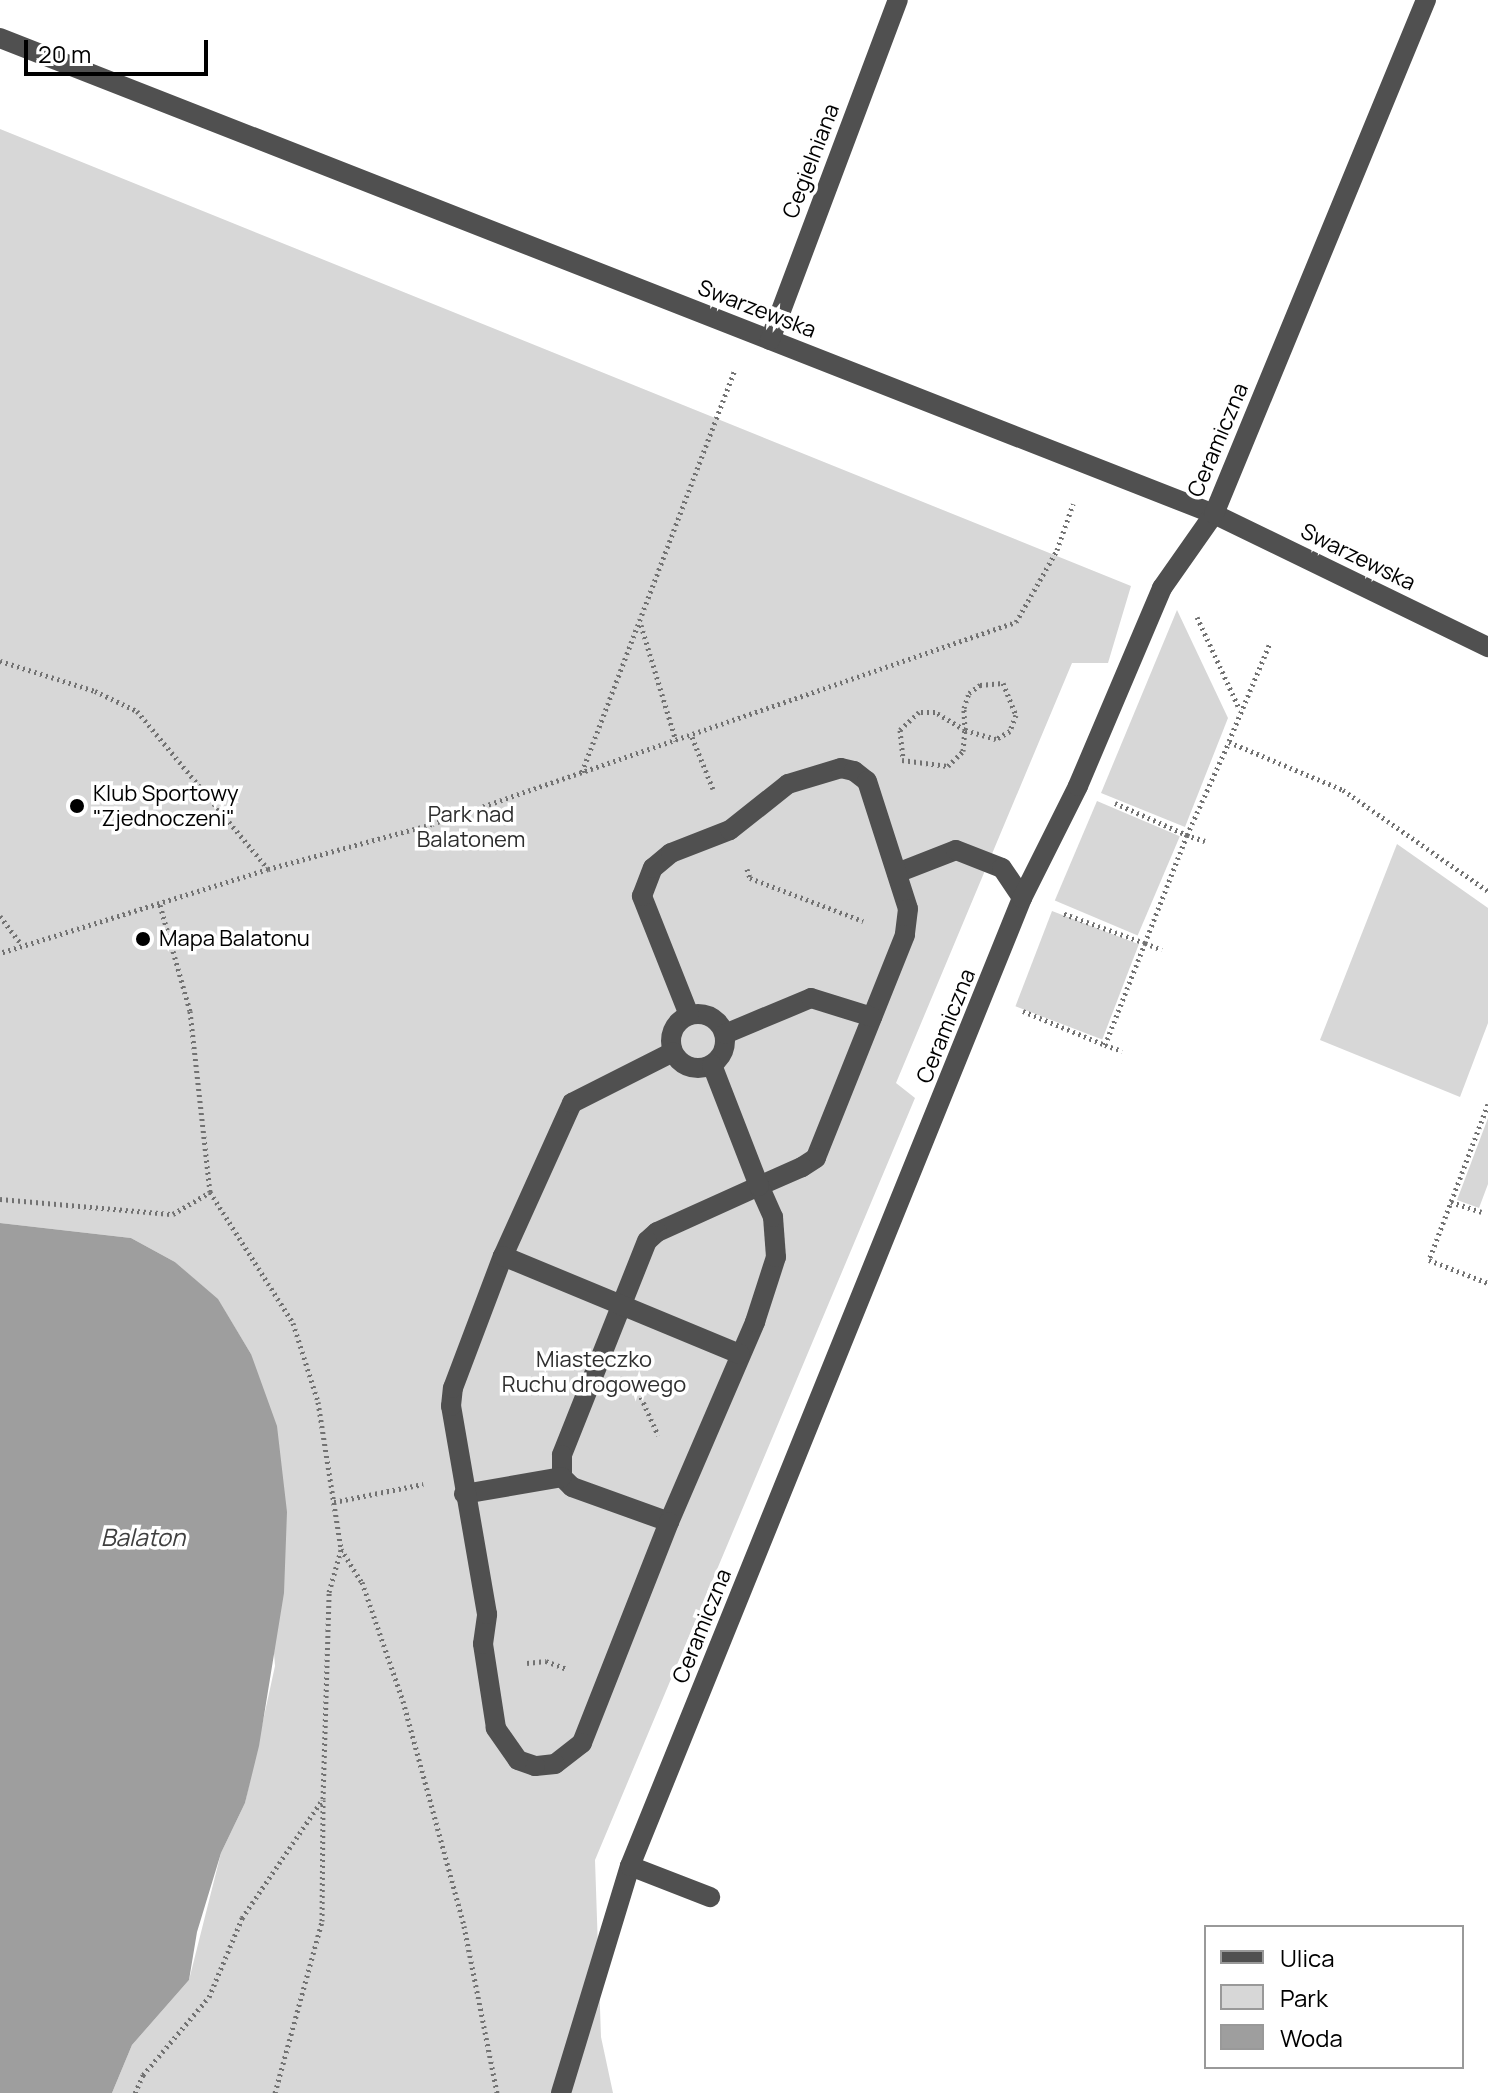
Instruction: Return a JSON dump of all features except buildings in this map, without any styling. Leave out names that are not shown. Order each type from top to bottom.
[{"type":"street","name":"Cegielniana","points":[[770,340],[898,0]]},
{"type":"street","name":"Ceramiczna","points":[[561,2093],[630,1866],[1022,898],[1078,786],[1162,588],[1214,514],[1426,0]]},
{"type":"street","name":"Swarzewska","points":[[0,38],[1214,514],[1488,647]]},
{"type":"street","points":[[669,1522],[572,1487],[562,1477],[562,1455],[642,1248],[657,1232],[816,1158],[905,935],[908,909],[867,781],[841,768],[788,784],[730,830],[671,853],[653,868],[642,896],[689,1015]]},
{"type":"street","points":[[897,873],[956,850],[1002,868],[1022,898]]},
{"type":"street","points":[[725,1034],[811,998],[872,1017]]},
{"type":"street","points":[[689,1015],[707,1015],[725,1034],[724,1053],[712,1065],[685,1066],[673,1052],[671,1034],[689,1015]]},
{"type":"street","points":[[673,1052],[572,1103],[503,1256],[453,1388],[464,1494],[487,1614],[486,1666],[496,1728],[506,1749],[535,1766],[555,1764],[582,1743],[669,1522],[740,1354],[776,1257],[778,1233],[712,1065]]},
{"type":"street","points":[[503,1256],[740,1354]]},
{"type":"street","points":[[464,1494],[562,1477]]},
{"type":"street","points":[[630,1866],[710,1897]]},
{"type":"path","points":[[581,773],[641,625],[718,411]]},
{"type":"path","points":[[0,953],[268,869],[432,824],[1016,622],[1057,550]]},
{"type":"path","points":[[1191,604],[1240,710]]},
{"type":"path","points":[[641,625],[676,741]]},
{"type":"path","points":[[1105,1045],[1187,835],[1270,643]]},
{"type":"path","points":[[0,661],[95,691],[137,711],[268,869]]},
{"type":"path","points":[[867,781],[904,760],[948,766],[963,751],[965,730],[969,693],[980,685],[1003,683],[1016,715],[1010,731],[996,739],[965,730],[935,712],[919,712],[900,730],[904,760]]},
{"type":"path","points":[[1229,742],[1343,790],[1488,891]]},
{"type":"path","points":[[1078,786],[1205,841]]},
{"type":"path","points":[[1022,898],[1162,950]]},
{"type":"path","points":[[160,905],[190,1011],[210,1192],[293,1323],[318,1402],[341,1549],[362,1582],[403,1701],[464,1926],[497,2093]]},
{"type":"path","points":[[0,916],[21,944]]},
{"type":"path","points":[[985,995],[1122,1051]]},
{"type":"path","points":[[1488,1104],[1429,1260],[1488,1283]]},
{"type":"path","points":[[0,1199],[173,1214],[210,1192]]},
{"type":"path","points":[[1451,1202],[1481,1212]]},
{"type":"path","points":[[594,1367],[633,1381],[666,1453],[694,1463]]},
{"type":"path","points":[[275,2093],[322,1921],[329,1592],[341,1549]]},
{"type":"path","points":[[486,1666],[546,1661],[605,1683]]},
{"type":"path","points":[[135,2093],[143,2075],[209,1997],[242,1918],[323,1799]]},
{"type":"green space","name":"Park nad Balatonem","points":[[0,129],[1131,586],[1108,663],[1072,663],[896,1083],[915,1098],[595,1860],[601,2037],[613,2093],[112,2093],[132,2045],[189,1980],[221,1853],[245,1803],[275,1666],[251,1354],[218,1300],[175,1262],[131,1238],[0,1223]]},
{"type":"green space","points":[[1177,610],[1228,718],[1185,827],[1101,793]]},
{"type":"green space","points":[[1097,801],[1180,836],[1138,936],[1055,900]]},
{"type":"green space","points":[[1397,844],[1488,908],[1488,1023],[1460,1097],[1320,1040]]},
{"type":"green space","points":[[1052,911],[1139,944],[1102,1040],[1015,1006]]},
{"type":"green space","points":[[1488,1118],[1488,1184],[1479,1208],[1457,1200]]},
{"type":"water","name":"Balaton","points":[[0,1223],[131,1238],[175,1262],[218,1299],[251,1354],[277,1426],[287,1512],[284,1593],[259,1746],[245,1803],[221,1853],[197,1932],[189,1980],[132,2045],[112,2093],[0,2093]]},
{"type":"place","name":"Klub Sportowy \"Zjednoczeni\"","points":[[77,806]]},
{"type":"place","name":"Mapa Balatonu","points":[[143,939]]},
{"type":"park label","name":"Miasteczko Ruchu drogowego","points":[[594,1372]]}]
